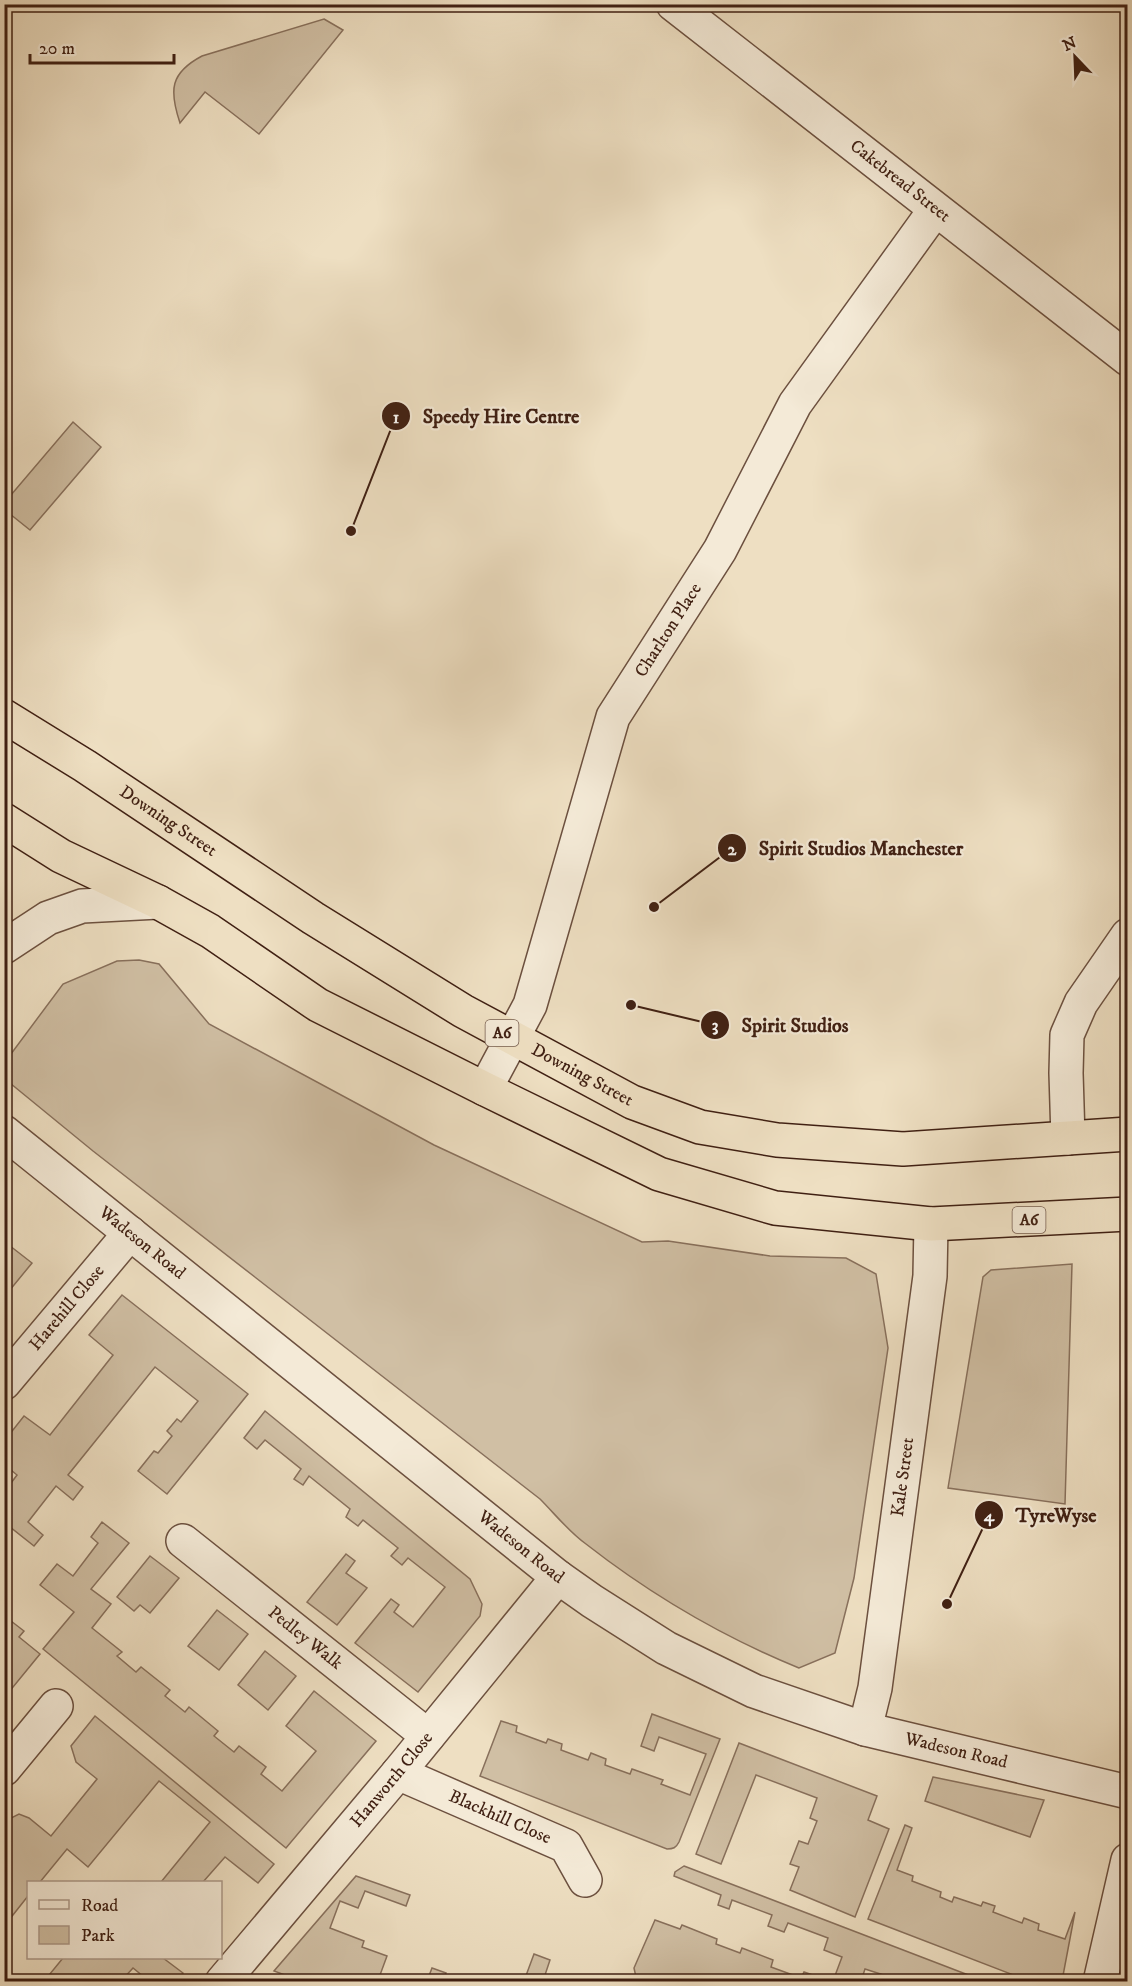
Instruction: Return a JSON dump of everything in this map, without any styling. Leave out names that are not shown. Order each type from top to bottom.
[{"type":"highway","name":"Downing Street","points":[[4,716],[95,773],[313,918],[463,1011],[632,1102],[700,1127],[777,1140],[903,1149],[1068,1138]]},
{"type":"highway","name":"A6","points":[[4,820],[61,856],[158,902],[210,931],[318,1005],[659,1174],[775,1208],[931,1224],[1128,1214]]},
{"type":"highway","name":"A6","points":[[1068,1138],[1128,1134]]},
{"type":"street","name":"Cakebread Street","points":[[673,4],[934,210],[1128,359]]},
{"type":"street","name":"Charlton Place","points":[[485,1089],[530,1005],[614,717],[720,550],[795,404],[934,210]]},
{"type":"street","points":[[4,947],[48,918],[82,906],[158,902]]},
{"type":"street","points":[[1068,1138],[1067,1035],[1082,1003],[1128,935]]},
{"type":"street","name":"Wadeson Road","points":[[4,1132],[558,1577],[591,1601],[666,1648],[754,1691],[865,1729],[1128,1792]]},
{"type":"street","name":"Kale Street","points":[[865,1729],[875,1688],[929,1288],[931,1224]]},
{"type":"street","name":"Harehill Close","points":[[4,1383],[130,1233]]},
{"type":"street","name":"Pedley Walk","points":[[183,1540],[428,1736]]},
{"type":"street","name":"Hanworth Close","points":[[222,1982],[398,1773],[558,1577]]},
{"type":"street","points":[[4,1769],[56,1706]]},
{"type":"street","name":"Blackhill Close","points":[[398,1773],[566,1846],[585,1880]]},
{"type":"street","points":[[1100,1982],[1128,1860]]},
{"type":"green space","points":[[324,19],[343,30],[259,134],[205,92],[180,123],[174,101],[175,84],[178,76],[191,62],[202,56]]},
{"type":"green space","points":[[73,422],[101,447],[30,530],[5,510],[5,502]]},
{"type":"green space","points":[[139,960],[159,964],[209,1024],[434,1145],[642,1242],[668,1241],[770,1256],[846,1258],[876,1274],[888,1348],[854,1578],[835,1653],[799,1668],[715,1628],[636,1580],[580,1539],[540,1499],[93,1151],[5,1079],[5,1062],[63,984],[117,961]]},
{"type":"green space","points":[[4,1243],[32,1263],[5,1296]]},
{"type":"green space","points":[[1072,1264],[1065,1504],[948,1488],[983,1277],[991,1270]]},
{"type":"green space","points":[[122,1295],[248,1394],[167,1494],[138,1471],[154,1451],[158,1453],[172,1436],[167,1431],[177,1419],[181,1422],[198,1401],[155,1367],[68,1475],[83,1487],[73,1500],[56,1486],[28,1522],[43,1535],[34,1546],[5,1523],[5,1491],[17,1475],[5,1465],[5,1440],[24,1416],[50,1435],[113,1355],[89,1335]]},
{"type":"green space","points":[[265,1411],[470,1579],[482,1604],[480,1616],[418,1692],[355,1643],[391,1599],[399,1605],[394,1612],[413,1627],[445,1587],[408,1558],[402,1565],[391,1556],[398,1548],[363,1520],[358,1526],[346,1517],[350,1509],[309,1476],[303,1485],[294,1479],[301,1469],[265,1440],[257,1449],[244,1438]]},
{"type":"green space","points":[[102,1522],[129,1543],[91,1589],[111,1604],[92,1628],[122,1652],[117,1656],[136,1672],[141,1667],[170,1690],[165,1696],[185,1712],[189,1707],[218,1731],[214,1736],[234,1752],[239,1746],[266,1767],[261,1774],[282,1791],[316,1751],[286,1726],[314,1691],[376,1741],[286,1848],[43,1649],[74,1612],[40,1585],[57,1564],[73,1576],[98,1543],[91,1537]]},
{"type":"green space","points":[[346,1554],[355,1561],[346,1573],[367,1588],[337,1625],[307,1602]]},
{"type":"green space","points":[[150,1556],[179,1578],[150,1613],[140,1605],[134,1611],[117,1597]]},
{"type":"green space","points":[[217,1610],[248,1634],[219,1670],[188,1646]]},
{"type":"green space","points":[[11,1621],[24,1631],[19,1637],[40,1654],[9,1692],[5,1688],[4,1628]]},
{"type":"green space","points":[[265,1651],[296,1676],[268,1710],[238,1685]]},
{"type":"green space","points":[[652,1714],[720,1739],[679,1842],[673,1848],[667,1849],[480,1776],[501,1721],[517,1726],[516,1732],[546,1743],[548,1739],[562,1744],[561,1750],[588,1760],[591,1753],[606,1759],[605,1765],[630,1774],[632,1769],[663,1780],[661,1784],[690,1795],[706,1754],[659,1737],[654,1751],[641,1746]]},
{"type":"green space","points":[[95,1716],[274,1864],[258,1883],[225,1857],[204,1881],[162,1881],[210,1822],[159,1781],[88,1867],[67,1849],[41,1881],[27,1881],[27,1897],[5,1925],[5,1826],[11,1818],[19,1814],[29,1818],[51,1836],[97,1779],[76,1762],[71,1746]]},
{"type":"green space","points":[[739,1743],[877,1796],[868,1820],[889,1829],[855,1917],[790,1890],[799,1867],[790,1864],[799,1841],[808,1844],[817,1821],[810,1818],[817,1798],[756,1775],[721,1864],[696,1854]]},
{"type":"green space","points":[[933,1777],[1044,1800],[1030,1837],[925,1801]]},
{"type":"green space","points":[[905,1825],[912,1828],[897,1870],[913,1876],[912,1881],[941,1892],[940,1897],[952,1902],[954,1897],[981,1906],[983,1902],[995,1906],[993,1912],[1022,1923],[1024,1918],[1039,1924],[1038,1930],[1065,1939],[1075,1912],[1062,1981],[1029,1981],[868,1919]]},
{"type":"green space","points":[[684,1866],[984,1981],[902,1981],[865,1969],[861,1981],[833,1981],[842,1957],[824,1950],[828,1938],[788,1923],[784,1932],[768,1926],[772,1915],[732,1900],[729,1909],[718,1905],[721,1895],[674,1876],[675,1872]]},
{"type":"green space","points":[[356,1876],[410,1895],[406,1906],[365,1891],[358,1908],[340,1901],[330,1928],[364,1941],[362,1947],[387,1956],[380,1975],[396,1981],[301,1981],[274,1971]]},
{"type":"green space","points":[[655,1920],[680,1929],[682,1925],[717,1939],[716,1944],[740,1953],[742,1948],[773,1960],[771,1967],[801,1978],[804,1972],[830,1981],[640,1981],[636,1977],[634,1968]]},
{"type":"green space","points":[[534,1954],[550,1960],[543,1981],[524,1981]]},
{"type":"green space","points":[[62,1959],[164,1959],[183,1973],[176,1981],[149,1981],[133,1968],[121,1981],[57,1981],[49,1975]]},
{"type":"green space","points":[[432,1968],[446,1973],[444,1978],[454,1981],[427,1981]]},
{"type":"place","name":"Speedy Hire Centre","points":[[351,531]]},
{"type":"place","name":"Spirit Studios Manchester","points":[[654,907]]},
{"type":"place","name":"Spirit Studios","points":[[631,1005]]},
{"type":"place","name":"TyreWyse","points":[[947,1604]]}]
